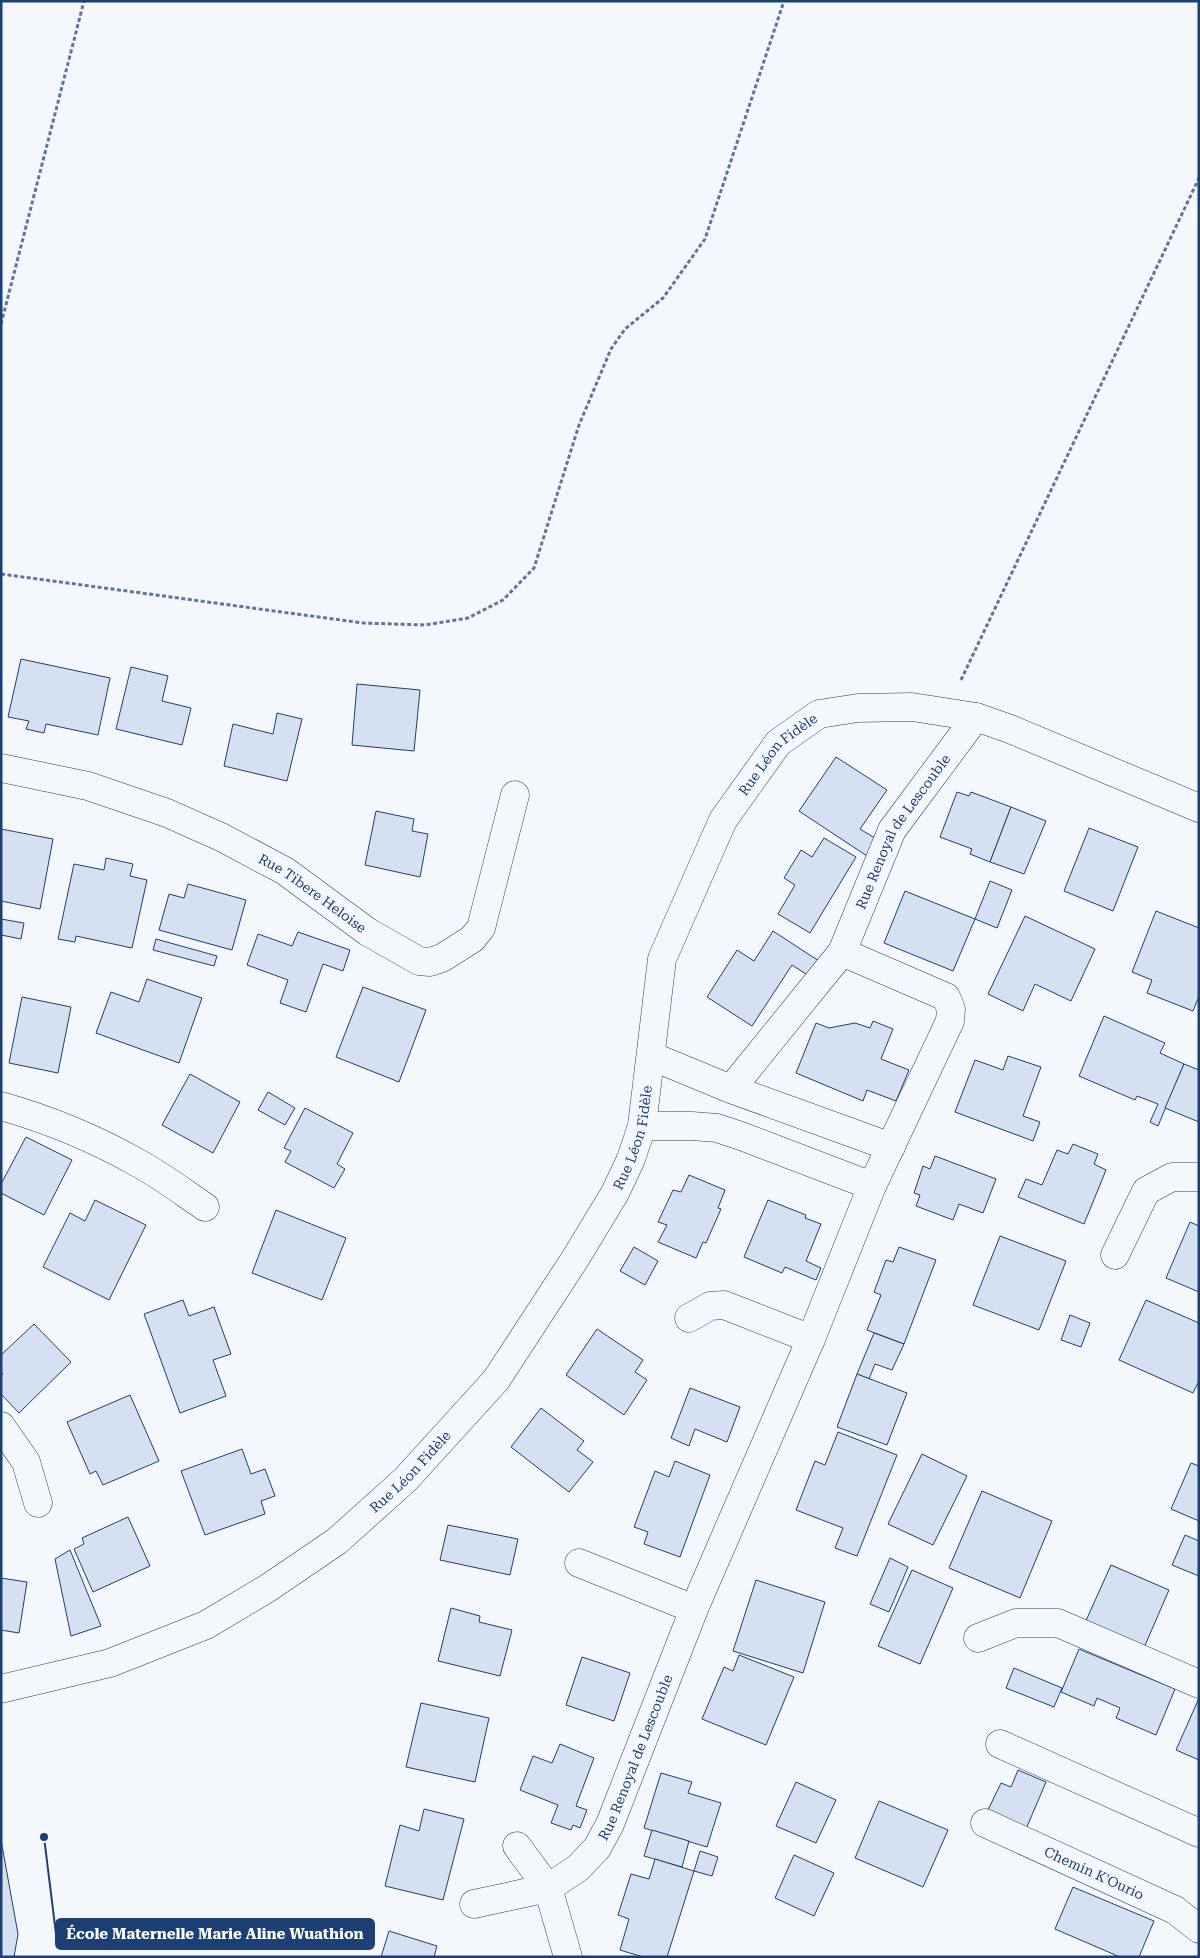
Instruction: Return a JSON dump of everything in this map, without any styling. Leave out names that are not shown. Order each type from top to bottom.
[{"type":"street","name":"Rue Léon Fidèle","points":[[1,1689],[110,1663],[206,1625],[268,1588],[337,1541],[405,1480],[496,1380],[572,1265],[615,1194],[631,1159],[642,1126],[662,959],[723,820],[778,743],[820,714],[858,708],[912,707],[976,717],[1010,729],[1199,808]]},
{"type":"street","name":"Rue Renoyal de Lescouble","points":[[731,1089],[842,952],[892,830],[976,717]]},
{"type":"street","name":"Rue Tibere Heloise","points":[[1,768],[88,786],[167,814],[221,837],[285,871],[368,932],[419,961],[430,962],[442,958],[472,938],[480,928],[515,795]]},
{"type":"street","name":"Rue Renoyal de Lescouble","points":[[474,1904],[548,1888],[578,1868],[597,1848],[610,1824],[694,1609],[811,1339],[872,1186],[950,1020],[951,1009],[946,998],[842,952]]},
{"type":"street","points":[[651,1056],[731,1089],[891,1146]]},
{"type":"street","points":[[1,1106],[44,1118],[98,1142],[140,1163],[205,1206]]},
{"type":"street","points":[[642,1126],[717,1128],[872,1186]]},
{"type":"street","points":[[1115,1255],[1146,1191],[1172,1178],[1199,1177]]},
{"type":"street","points":[[689,1318],[710,1306],[724,1305],[811,1339]]},
{"type":"street","points":[[1,1426],[7,1431],[26,1462],[38,1503]]},
{"type":"street","points":[[579,1563],[694,1609]]},
{"type":"street","points":[[978,1638],[1016,1622],[1058,1623],[1199,1684]]},
{"type":"street","points":[[1000,1744],[1199,1833]]},
{"type":"street","name":"Chemin K'Ourio","points":[[985,1823],[1175,1910],[1199,1929]]},
{"type":"street","points":[[517,1846],[548,1888],[568,1957]]},
{"type":"path","points":[[1,324],[84,1]]},
{"type":"path","points":[[1,574],[363,623],[434,624],[468,618],[504,600],[534,568],[579,425],[612,349],[624,329],[664,298],[705,238],[784,1]]},
{"type":"path","points":[[961,680],[1199,178]]},
{"type":"building","points":[[21,659],[110,678],[98,735],[46,724],[44,733],[26,729],[29,721],[8,717]]},
{"type":"building","points":[[131,667],[168,676],[162,701],[191,708],[182,745],[116,729]]},
{"type":"building","points":[[357,684],[420,690],[414,751],[352,745]]},
{"type":"building","points":[[277,713],[302,719],[287,781],[224,766],[233,724],[273,734]]},
{"type":"building","points":[[836,757],[887,790],[860,829],[878,840],[867,856],[799,811]]},
{"type":"building","points":[[957,792],[969,796],[971,792],[1011,807],[990,862],[970,854],[972,849],[940,837]]},
{"type":"building","points":[[1011,807],[1046,821],[1024,874],[990,862]]},
{"type":"building","points":[[376,811],[414,819],[412,831],[428,834],[420,877],[365,865]]},
{"type":"building","points":[[1089,828],[1138,847],[1113,911],[1064,891]]},
{"type":"building","points":[[1,829],[53,839],[40,909],[1,901]]},
{"type":"building","points":[[824,838],[856,857],[810,933],[778,914],[795,885],[784,878],[801,850],[812,857]]},
{"type":"building","points":[[106,858],[133,864],[130,876],[147,880],[132,948],[76,936],[75,942],[58,939],[74,864],[104,870]]},
{"type":"building","points":[[990,881],[1012,890],[997,928],[975,919]]},
{"type":"building","points":[[188,884],[246,900],[232,950],[159,930],[169,894],[184,898]]},
{"type":"building","points":[[905,891],[975,919],[953,971],[884,943]]},
{"type":"building","points":[[1156,911],[1199,928],[1199,996],[1193,1011],[1147,993],[1152,980],[1132,972]]},
{"type":"building","points":[[1025,916],[1095,949],[1071,1001],[1035,984],[1023,1011],[988,994]]},
{"type":"building","points":[[1,919],[24,923],[21,939],[1,935]]},
{"type":"building","points":[[773,931],[819,961],[809,976],[792,965],[752,1026],[707,997],[737,950],[754,961]]},
{"type":"building","points":[[298,932],[350,950],[343,971],[323,964],[306,1012],[280,1003],[288,980],[247,965],[258,934],[292,946]]},
{"type":"building","points":[[156,939],[217,956],[214,966],[153,950]]},
{"type":"building","points":[[147,979],[202,998],[179,1063],[96,1033],[111,992],[139,1002]]},
{"type":"building","points":[[363,987],[426,1010],[399,1082],[336,1057]]},
{"type":"building","points":[[22,997],[71,1007],[58,1073],[9,1063]]},
{"type":"building","points":[[1104,1016],[1165,1043],[1160,1053],[1184,1064],[1158,1126],[1150,1122],[1158,1104],[1137,1096],[1135,1100],[1079,1076]]},
{"type":"building","points":[[873,1021],[893,1029],[881,1059],[909,1070],[896,1101],[867,1090],[863,1101],[796,1073],[816,1023],[829,1028],[855,1023],[870,1028]]},
{"type":"building","points":[[1008,1056],[1041,1067],[1023,1116],[1040,1122],[1033,1141],[955,1112],[975,1060],[1003,1070]]},
{"type":"building","points":[[1184,1064],[1199,1070],[1199,1122],[1165,1108]]},
{"type":"building","points":[[190,1074],[240,1102],[213,1153],[162,1125]]},
{"type":"building","points":[[268,1092],[295,1108],[285,1125],[258,1110]]},
{"type":"building","points":[[305,1108],[353,1133],[337,1164],[345,1169],[334,1188],[285,1162],[291,1151],[284,1148]]},
{"type":"building","points":[[26,1137],[72,1160],[44,1215],[1,1193],[1,1184]]},
{"type":"building","points":[[1073,1144],[1098,1154],[1094,1164],[1106,1170],[1084,1224],[1018,1197],[1026,1179],[1042,1185],[1057,1150],[1068,1154]]},
{"type":"building","points":[[935,1156],[996,1179],[983,1213],[959,1204],[953,1220],[916,1206],[920,1195],[914,1193],[923,1166],[930,1169]]},
{"type":"building","points":[[689,1175],[725,1190],[718,1208],[721,1209],[706,1243],[703,1242],[696,1258],[658,1242],[667,1225],[658,1222],[673,1190],[681,1192]]},
{"type":"building","points":[[95,1200],[146,1225],[109,1300],[43,1267],[70,1213],[85,1221]]},
{"type":"building","points":[[768,1200],[806,1215],[805,1218],[821,1224],[806,1261],[821,1268],[816,1280],[785,1267],[782,1273],[744,1257]]},
{"type":"building","points":[[276,1210],[346,1238],[322,1300],[252,1273]]},
{"type":"building","points":[[1190,1222],[1199,1226],[1199,1292],[1166,1278]]},
{"type":"building","points":[[1000,1236],[1066,1261],[1039,1330],[973,1305]]},
{"type":"building","points":[[634,1247],[658,1261],[645,1285],[620,1271]]},
{"type":"building","points":[[899,1247],[936,1260],[904,1344],[867,1330],[881,1295],[874,1292],[886,1260],[893,1262]]},
{"type":"building","points":[[183,1300],[189,1316],[214,1307],[231,1354],[213,1360],[226,1396],[180,1413],[144,1314]]},
{"type":"building","points":[[1146,1300],[1199,1323],[1199,1381],[1193,1393],[1119,1360]]},
{"type":"building","points":[[1070,1315],[1090,1323],[1081,1347],[1061,1340]]},
{"type":"building","points":[[34,1324],[71,1362],[19,1413],[1,1394],[1,1375],[3,1374],[1,1372],[1,1355]]},
{"type":"building","points":[[597,1329],[643,1360],[635,1372],[647,1380],[624,1415],[566,1375]]},
{"type":"building","points":[[874,1333],[904,1344],[892,1370],[875,1364],[869,1379],[857,1374]]},
{"type":"building","points":[[857,1374],[907,1393],[887,1445],[837,1427]]},
{"type":"building","points":[[690,1388],[740,1407],[727,1442],[695,1429],[689,1446],[671,1438]]},
{"type":"building","points":[[130,1395],[159,1461],[103,1485],[96,1471],[90,1474],[67,1422]]},
{"type":"building","points":[[541,1408],[584,1441],[577,1450],[593,1462],[569,1492],[511,1447]]},
{"type":"building","points":[[838,1432],[897,1455],[857,1556],[835,1548],[843,1528],[796,1510],[815,1461],[825,1465]]},
{"type":"building","points":[[242,1449],[251,1474],[265,1469],[275,1496],[261,1501],[265,1514],[205,1535],[181,1471]]},
{"type":"building","points":[[922,1454],[967,1476],[933,1545],[888,1524]]},
{"type":"building","points":[[675,1461],[710,1475],[680,1557],[644,1544],[648,1532],[634,1527],[655,1471],[669,1477]]},
{"type":"building","points":[[1191,1463],[1199,1466],[1199,1521],[1171,1509]]},
{"type":"building","points":[[982,1491],[1052,1521],[1020,1598],[949,1568]]},
{"type":"building","points":[[128,1517],[150,1566],[93,1592],[74,1549],[84,1544],[82,1538]]},
{"type":"building","points":[[448,1525],[518,1539],[510,1575],[440,1560]]},
{"type":"building","points":[[1185,1535],[1199,1541],[1199,1576],[1172,1565]]},
{"type":"building","points":[[70,1550],[101,1626],[71,1636],[55,1559]]},
{"type":"building","points":[[890,1558],[908,1567],[889,1612],[870,1604]]},
{"type":"building","points":[[1111,1565],[1169,1590],[1143,1650],[1084,1625]]},
{"type":"building","points":[[912,1570],[953,1588],[920,1664],[878,1646]]},
{"type":"building","points":[[1,1578],[27,1582],[19,1633],[1,1630]]},
{"type":"building","points":[[756,1580],[825,1602],[803,1673],[733,1651]]},
{"type":"building","points":[[451,1608],[480,1616],[479,1622],[512,1630],[500,1676],[438,1661]]},
{"type":"building","points":[[1079,1649],[1175,1689],[1156,1735],[1116,1718],[1120,1708],[1097,1698],[1094,1706],[1061,1692]]},
{"type":"building","points":[[739,1655],[794,1677],[766,1745],[702,1719],[724,1667],[733,1671]]},
{"type":"building","points":[[582,1657],[630,1673],[614,1721],[566,1705]]},
{"type":"building","points":[[1014,1668],[1062,1688],[1054,1707],[1006,1688]]},
{"type":"building","points":[[1199,1698],[1199,1760],[1176,1750]]},
{"type":"building","points":[[421,1703],[489,1718],[475,1782],[406,1767]]},
{"type":"building","points":[[560,1744],[594,1758],[576,1806],[587,1810],[580,1828],[573,1825],[571,1830],[551,1823],[558,1805],[520,1790],[533,1756],[552,1763]]},
{"type":"building","points":[[1018,1770],[1046,1782],[1026,1829],[987,1812],[1001,1783],[1011,1787]]},
{"type":"building","points":[[661,1773],[692,1782],[688,1793],[721,1803],[707,1847],[644,1828]]},
{"type":"building","points":[[796,1782],[836,1800],[816,1843],[776,1826]]},
{"type":"building","points":[[879,1801],[948,1830],[923,1887],[855,1858]]},
{"type":"building","points":[[424,1809],[464,1819],[443,1900],[385,1886],[400,1825],[419,1831]]},
{"type":"building","points":[[652,1830],[689,1841],[682,1867],[644,1856]]},
{"type":"building","points":[[1,1840],[18,1934],[14,1957],[1,1957]]},
{"type":"building","points":[[700,1851],[718,1857],[712,1876],[694,1871]]},
{"type":"building","points":[[794,1855],[834,1873],[814,1916],[775,1898]]},
{"type":"building","points":[[655,1859],[694,1871],[667,1957],[643,1957],[620,1950],[629,1919],[618,1915],[631,1874],[649,1879]]},
{"type":"building","points":[[1073,1887],[1154,1921],[1139,1957],[1120,1957],[1055,1929]]},
{"type":"building","points":[[389,1931],[437,1946],[434,1957],[381,1957]]},
{"type":"place","name":"École Maternelle Marie Aline Wuathion","points":[[44,1837]]}]
